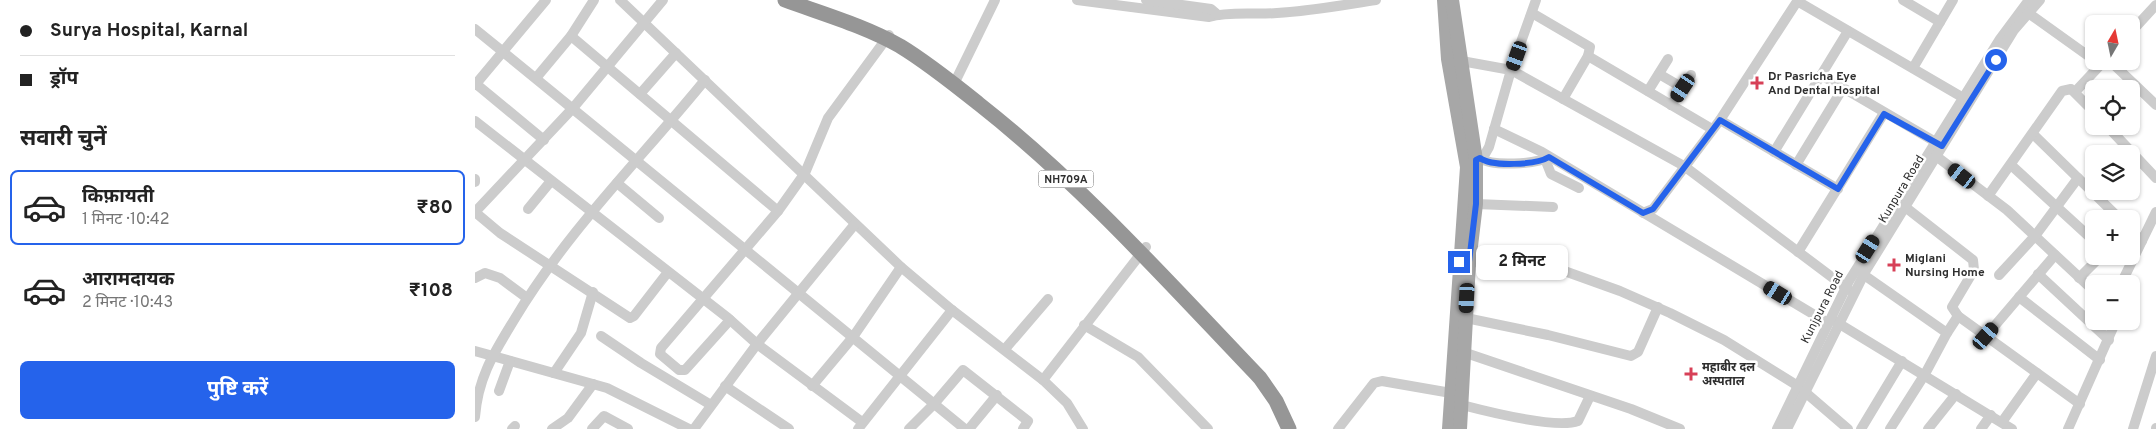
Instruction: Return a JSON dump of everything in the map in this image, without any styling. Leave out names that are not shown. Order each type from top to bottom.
[{"type":"highway","name":"NH709A","points":[[785,0],[888,36]]},
{"type":"highway","name":"NH709A","points":[[807,0],[888,36],[900,46],[955,81],[1042,156],[1143,250],[1269,376],[1298,429]]},
{"type":"highway","name":"NH709A","points":[[1143,250],[1260,378],[1276,401],[1289,429]]},
{"type":"main road","points":[[1445,1],[1455,60],[1467,167],[1467,229],[1449,429]]},
{"type":"main road","points":[[1455,60],[1478,159],[1476,204],[1467,229]]},
{"type":"main road","points":[[1461,429],[1466,318],[1462,297]]},
{"type":"street","points":[[544,140],[475,84],[546,0]]},
{"type":"street","points":[[536,78],[571,36],[594,0]]},
{"type":"street","points":[[620,0],[805,173],[855,224],[901,266],[951,310],[1005,349],[1043,380],[1067,403],[1083,429]]},
{"type":"street","points":[[663,0],[573,108],[475,212],[500,233],[631,318],[668,272]]},
{"type":"street","points":[[955,81],[995,0]]},
{"type":"street","points":[[1077,0],[1209,18],[1218,15],[1278,13],[1376,0]]},
{"type":"street","points":[[1146,0],[1204,4],[1218,15]]},
{"type":"street","points":[[1478,159],[1487,151],[1511,70],[1536,0]]},
{"type":"street","points":[[1643,213],[1653,209],[1711,129],[1720,120],[1798,0],[1966,99]]},
{"type":"street","points":[[1903,0],[1940,22]]},
{"type":"street","points":[[1913,68],[1953,0]]},
{"type":"street","name":"Kunjpura Road","points":[[1777,429],[1801,389],[1832,322],[1901,204],[1966,99],[1999,39],[2025,11],[2029,0]]},
{"type":"street","points":[[2040,0],[2025,11],[2085,51]]},
{"type":"street","points":[[2140,22],[2156,5]]},
{"type":"street","points":[[1532,13],[1588,44],[1590,50],[1588,56],[1563,99]]},
{"type":"street","points":[[475,29],[967,429],[997,394]]},
{"type":"street","points":[[1775,152],[1848,30]]},
{"type":"street","points":[[571,36],[778,211]]},
{"type":"street","points":[[730,320],[685,370],[679,370],[660,354],[660,350],[778,211],[805,173],[828,118],[888,36]]},
{"type":"street","points":[[640,94],[676,53]]},
{"type":"street","points":[[1588,56],[1711,129]]},
{"type":"street","points":[[1647,91],[1668,59]]},
{"type":"street","points":[[1455,60],[1511,70],[1684,166],[1850,291]]},
{"type":"street","points":[[2075,92],[2094,70]]},
{"type":"street","points":[[2111,70],[2156,105]]},
{"type":"street","points":[[1659,74],[1683,88]]},
{"type":"street","points":[[1671,105],[1691,76]]},
{"type":"street","points":[[1821,76],[1884,114],[1936,149],[2035,236],[2085,283]]},
{"type":"street","points":[[475,417],[479,387],[493,356],[549,264],[591,211],[672,121],[705,80]]},
{"type":"street","points":[[1796,165],[1843,88]]},
{"type":"street","points":[[1988,196],[2062,91],[2067,88],[2075,92],[2085,103]]},
{"type":"street","points":[[1799,252],[1884,114]]},
{"type":"street","points":[[1720,120],[1838,189]]},
{"type":"street","points":[[475,121],[730,320],[757,344],[813,386],[860,426],[951,310]]},
{"type":"street","points":[[1494,129],[1925,374],[2012,429]]},
{"type":"street","points":[[2033,134],[2111,210]]},
{"type":"street","points":[[2115,135],[2156,178]]},
{"type":"street","points":[[1478,159],[1489,162],[1534,162],[1547,158]]},
{"type":"street","points":[[1547,158],[1551,174],[1579,188]]},
{"type":"street","points":[[2011,165],[2085,232]]},
{"type":"street","points":[[1999,275],[2035,236],[2056,205],[2078,178]]},
{"type":"street","points":[[528,209],[551,180]]},
{"type":"street","points":[[617,182],[659,218]]},
{"type":"street","points":[[1476,204],[1553,207]]},
{"type":"street","points":[[1901,204],[1973,260],[1974,270],[1952,307],[1958,316],[2080,404]]},
{"type":"street","name":"Kunpura Road","points":[[1850,291],[1864,275],[1901,204]]},
{"type":"street","points":[[2125,275],[2156,212]]},
{"type":"street","points":[[694,429],[757,344],[855,224]]},
{"type":"street","points":[[1043,380],[1143,250]]},
{"type":"street","points":[[1986,336],[2055,255]]},
{"type":"street","points":[[1464,262],[1515,262],[1556,268],[1658,308],[1724,340],[1801,389],[1836,425],[1848,429]]},
{"type":"street","points":[[2079,278],[2092,265]]},
{"type":"street","points":[[813,386],[853,337],[901,266]]},
{"type":"street","points":[[475,278],[485,273],[496,276],[527,298]]},
{"type":"street","points":[[2038,274],[2109,340]]},
{"type":"street","points":[[1864,275],[1947,333]]},
{"type":"street","points":[[554,373],[582,331],[593,292]]},
{"type":"street","points":[[2019,296],[2100,360]]},
{"type":"street","points":[[1005,349],[1049,299]]},
{"type":"street","points":[[1466,318],[1548,335],[1631,356],[1638,352],[1658,308]]},
{"type":"street","points":[[1890,429],[1925,374],[1958,316]]},
{"type":"street","points":[[1084,325],[1138,356],[1208,429]]},
{"type":"street","points":[[2068,429],[2113,330]]},
{"type":"street","points":[[601,336],[641,363],[711,405]]},
{"type":"street","points":[[475,351],[593,384],[621,394],[689,429]]},
{"type":"street","points":[[1463,352],[1644,414],[1680,429]]},
{"type":"street","points":[[2133,429],[2156,356]]},
{"type":"street","points":[[499,391],[510,361]]},
{"type":"street","points":[[1861,429],[1901,361]]},
{"type":"street","points":[[909,429],[934,404],[963,370],[997,394],[1028,421],[1023,429]]},
{"type":"street","points":[[2002,422],[2037,373]]},
{"type":"street","points":[[1338,429],[1374,383],[1382,380],[1451,393]]},
{"type":"street","points":[[552,429],[568,418],[593,384]]},
{"type":"street","points":[[725,386],[789,429]]},
{"type":"street","points":[[1787,429],[1801,389]]},
{"type":"street","points":[[1928,429],[1956,394]]},
{"type":"street","points":[[1462,405],[1542,427],[1561,428],[1578,421],[1590,396]]},
{"type":"street","points":[[1981,429],[1991,415]]},
{"type":"street","points":[[591,429],[604,416],[628,429]]},
{"type":"place","name":"Dr Pasricha Eye And Dental Hospital","points":[[1757,83]]},
{"type":"place","name":"Miglani Nursing Home","points":[[1894,265]]},
{"type":"place","name":"महाबीर दल अस्पताल","points":[[1691,374]]},
{"type":"route","points":[[1459,262],[1469,262],[1476,204],[1476,160],[1480,158],[1489,162],[1534,162],[1549,157],[1643,213],[1653,209],[1711,129],[1720,120],[1838,189],[1884,114],[1942,146],[1996,60]]}]
